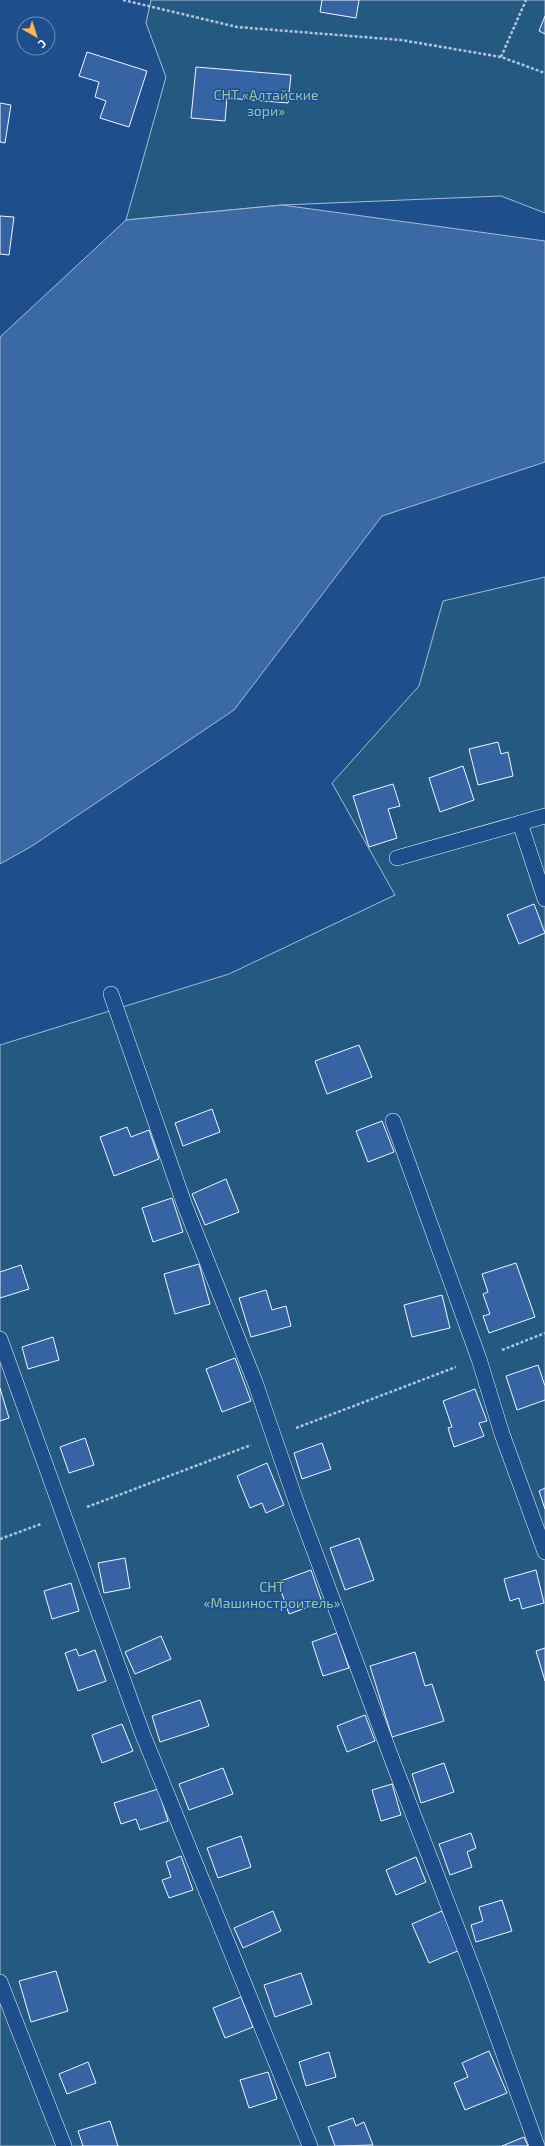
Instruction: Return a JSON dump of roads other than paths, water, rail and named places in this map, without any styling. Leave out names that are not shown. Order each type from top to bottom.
[{"type":"lane","points":[[397,858],[545,816]]},
{"type":"lane","points":[[520,823],[545,899]]},
{"type":"lane","points":[[111,994],[185,1206],[255,1382],[275,1436],[298,1507],[393,1762],[477,1980],[537,2146]]},
{"type":"lane","points":[[393,1121],[479,1359],[502,1434],[545,1552]]},
{"type":"lane","points":[[0,1339],[143,1734],[310,2146]]},
{"type":"lane","points":[[0,1982],[64,2146]]},
{"type":"park label","name":"СНТ «Алтайские зори»","points":[[266,104]]},
{"type":"park label","name":"СНТ «Машиностроитель»","points":[[272,1596]]}]
